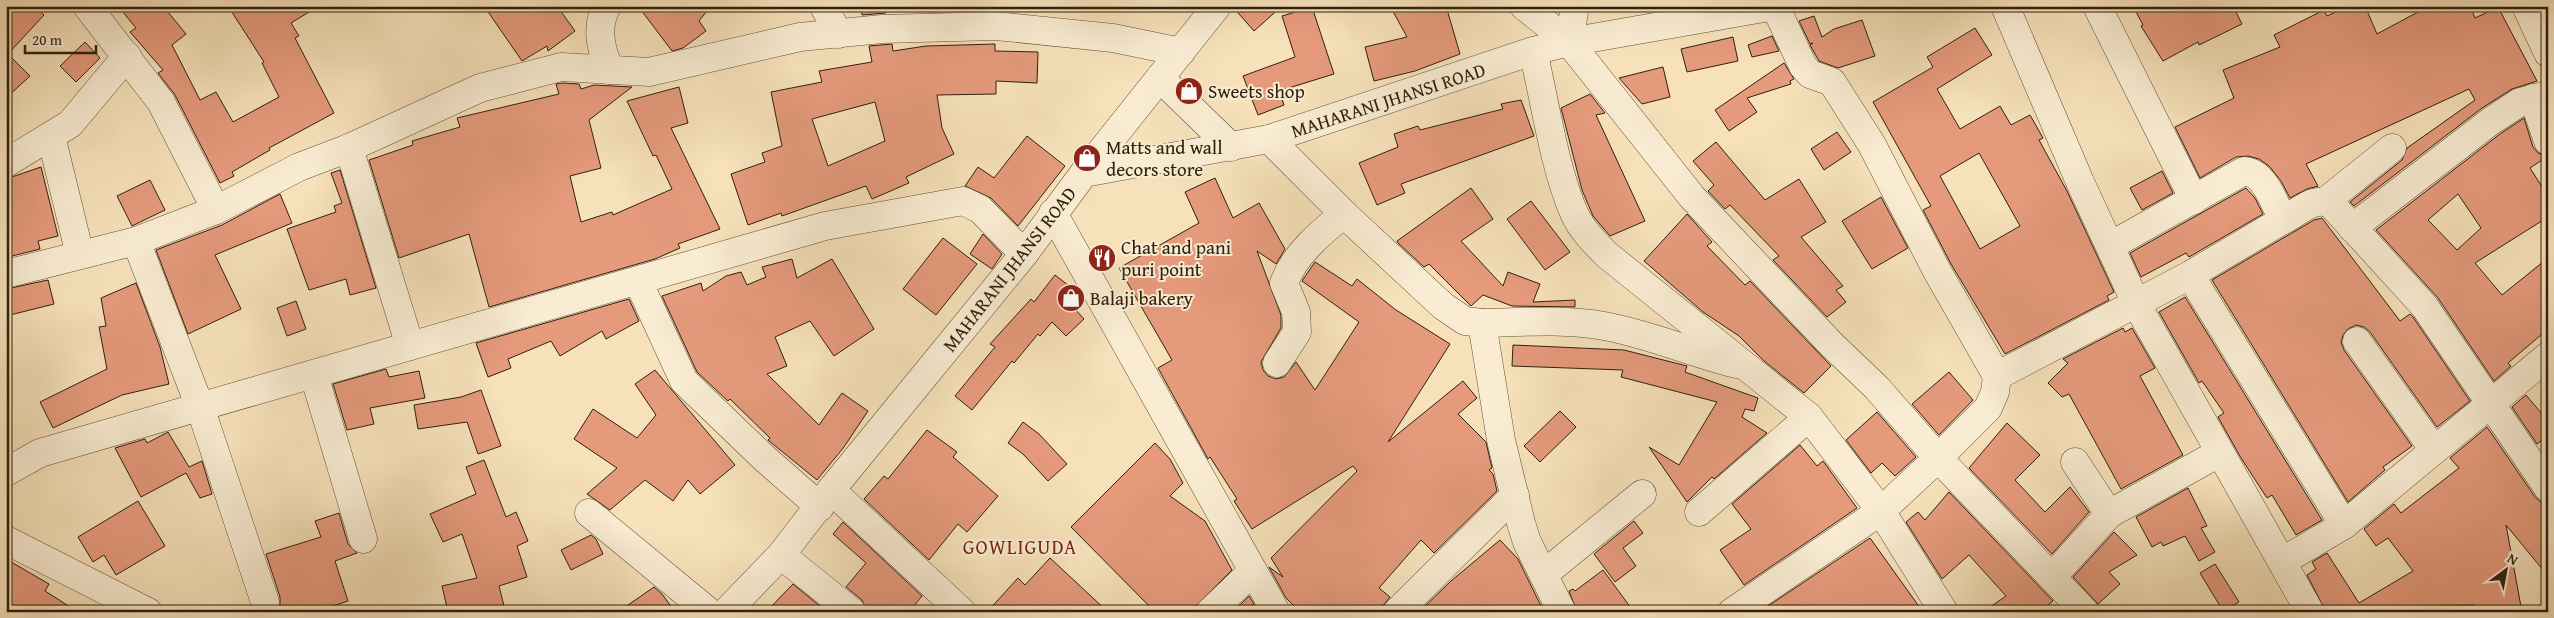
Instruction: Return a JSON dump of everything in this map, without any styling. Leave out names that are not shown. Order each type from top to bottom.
[{"type":"street","points":[[87,6],[161,102],[216,210]]},
{"type":"street","points":[[608,6],[602,16],[600,44],[609,70]]},
{"type":"street","points":[[824,6],[838,34]]},
{"type":"street","points":[[1084,174],[1217,6]]},
{"type":"street","points":[[1524,6],[1570,42],[1692,196],[1832,345],[1877,388],[1938,458],[2085,612]]},
{"type":"street","points":[[1570,42],[1575,6]]},
{"type":"street","points":[[1732,612],[1882,511],[1988,408],[1995,392],[1997,376],[1937,271],[1872,145],[1832,82],[1810,74],[1803,66],[1775,6]]},
{"type":"street","name":"MAHARANI JHANSI ROAD","points":[[726,612],[781,555],[1024,254],[1084,174],[1269,139],[1533,51],[1570,42],[1775,6]]},
{"type":"street","points":[[2005,6],[2080,182],[2136,303],[2310,612]]},
{"type":"street","points":[[2097,6],[2194,200]]},
{"type":"street","points":[[2526,6],[2548,53]]},
{"type":"street","points":[[6,274],[136,241],[216,210],[299,168],[349,148],[480,88],[561,67],[649,72],[783,40],[882,30],[996,26],[1113,38],[1181,52]]},
{"type":"street","points":[[1533,51],[1560,167],[1574,214],[1587,233],[1607,256],[1809,417],[1882,511],[1944,612]]},
{"type":"street","points":[[6,163],[70,124],[127,56]]},
{"type":"street","points":[[1160,78],[1231,147]]},
{"type":"street","points":[[2352,228],[2491,121],[2520,102],[2540,96],[2548,141]]},
{"type":"street","points":[[51,136],[80,255]]},
{"type":"street","points":[[1269,139],[1344,214],[1443,306],[1465,321],[1482,323],[1555,322],[1602,326],[1637,333],[1704,356],[1745,366]]},
{"type":"street","points":[[349,148],[410,346]]},
{"type":"street","points":[[1997,376],[2190,275],[2296,214],[2309,204],[2326,201],[2392,148]]},
{"type":"street","points":[[2110,246],[2194,200],[2238,173],[2250,171],[2261,179],[2283,220]]},
{"type":"street","points":[[6,472],[40,453],[825,226],[963,200],[980,209],[1024,254]]},
{"type":"street","points":[[2326,201],[2332,205],[2425,307],[2547,486]]},
{"type":"street","points":[[1053,213],[1253,571],[1268,609]]},
{"type":"street","points":[[1277,363],[1297,332],[1296,312],[1284,283],[1290,266],[1320,233],[1344,214]]},
{"type":"street","points":[[136,241],[200,407],[265,602],[264,612]]},
{"type":"street","points":[[2190,275],[2344,525]]},
{"type":"street","points":[[638,281],[684,381],[763,457],[826,498],[962,612]]},
{"type":"street","points":[[1482,323],[1501,440],[1527,542],[1562,612]]},
{"type":"street","points":[[2357,341],[2434,450]]},
{"type":"street","points":[[2283,561],[2344,525],[2548,356]]},
{"type":"street","points":[[314,375],[363,539]]},
{"type":"street","points":[[1698,512],[1809,417]]},
{"type":"street","points":[[2052,577],[2109,514],[2219,453]]},
{"type":"street","points":[[2075,462],[2109,514]]},
{"type":"street","points":[[1544,574],[1642,494]]},
{"type":"street","points":[[1397,612],[1515,495]]},
{"type":"street","points":[[588,513],[710,612]]},
{"type":"street","points":[[6,540],[148,612]]},
{"type":"street","points":[[781,555],[852,612]]},
{"type":"street","points":[[1210,612],[1253,571]]},
{"type":"building","points":[[6,6],[35,6],[44,15],[8,54],[30,76],[6,98]]},
{"type":"building","points":[[118,6],[163,6],[186,34],[172,45],[200,100],[216,92],[233,122],[279,97],[262,63],[264,62],[228,6],[319,6],[291,23],[299,36],[295,38],[334,113],[269,148],[270,150],[232,172],[234,176],[220,183],[175,95],[158,73],[163,70],[130,32],[136,28]]},
{"type":"building","points":[[484,6],[557,6],[575,31],[548,51],[547,46],[522,61]]},
{"type":"building","points":[[638,6],[711,6],[699,21],[706,31],[683,48],[672,51]]},
{"type":"building","points":[[861,6],[885,6],[886,13],[862,15]]},
{"type":"building","points":[[927,6],[988,6],[978,11],[928,12]]},
{"type":"building","points":[[1232,6],[1282,6],[1254,31]]},
{"type":"building","points":[[1390,6],[1446,6],[1460,54],[1415,71],[1374,81],[1365,47],[1407,37]]},
{"type":"building","points":[[2133,6],[2233,6],[2242,24],[2199,45],[2198,42],[2163,61],[2141,26],[2143,25]]},
{"type":"building","points":[[2349,6],[2365,6],[2377,34],[2429,6],[2470,6],[2475,18],[2498,7],[2537,81],[2512,89],[2482,108],[2354,206],[2350,202],[2402,160],[2407,148],[2475,100],[2469,89],[2306,164],[2318,186],[2307,189],[2290,198],[2281,181],[2269,166],[2259,159],[2248,156],[2236,157],[2200,178],[2175,127],[2234,98],[2223,70],[2280,47],[2274,35],[2324,10],[2327,16]]},
{"type":"building","points":[[1312,7],[1334,74],[1279,91],[1284,105],[1258,115],[1243,76],[1295,57],[1282,16]]},
{"type":"building","points":[[1814,16],[1822,37],[1834,29],[1862,20],[1875,56],[1838,68],[1819,61],[1810,45],[1813,43],[1810,44],[1799,21]]},
{"type":"building","points":[[1975,28],[1992,55],[1937,89],[1960,129],[2000,106],[2011,125],[2030,115],[2043,138],[2039,140],[2067,191],[2114,292],[2107,296],[2109,300],[2005,354],[1951,264],[1923,210],[1931,206],[1873,102],[1933,67],[1927,57]],"holes":[[[1979,153],[2020,226],[1980,249],[1940,176]]]},
{"type":"building","points":[[1772,36],[1779,51],[1752,57],[1748,45]]},
{"type":"building","points":[[1733,37],[1738,61],[1687,72],[1681,49]]},
{"type":"building","points":[[85,42],[100,58],[76,82],[60,66]]},
{"type":"building","points":[[892,44],[893,51],[926,46],[995,44],[995,51],[1038,52],[1037,83],[996,81],[996,94],[937,95],[942,128],[954,154],[906,177],[909,183],[872,199],[866,186],[782,216],[781,213],[748,225],[731,174],[765,162],[762,153],[782,146],[771,92],[822,82],[819,71],[872,62],[869,46]],"holes":[[[875,102],[885,141],[828,166],[812,119]]]},
{"type":"building","points":[[1784,63],[1794,79],[1790,81],[1791,84],[1747,98],[1757,112],[1729,131],[1715,110]]},
{"type":"building","points":[[1663,67],[1670,97],[1642,104],[1619,78]]},
{"type":"building","points":[[556,84],[579,84],[581,89],[594,85],[632,87],[589,120],[601,168],[570,176],[581,222],[612,212],[613,215],[672,189],[656,155],[653,156],[627,101],[679,87],[688,123],[671,128],[720,229],[678,244],[680,248],[655,259],[489,307],[469,234],[399,258],[369,160],[413,145],[412,141],[460,127],[457,118],[559,94]]},
{"type":"building","points":[[1590,94],[1605,113],[1596,115],[1645,221],[1610,236],[1593,216],[1582,190],[1561,108]]},
{"type":"building","points":[[1521,100],[1534,136],[1401,184],[1405,193],[1377,205],[1359,163],[1398,147],[1394,134],[1418,126],[1420,130],[1503,109],[1501,104]]},
{"type":"building","points":[[2524,118],[2533,147],[2538,153],[2548,156],[2530,168],[2548,196],[2548,217],[2475,263],[2502,295],[2548,258],[2548,329],[2508,363],[2511,366],[2494,381],[2438,298],[2376,230],[2500,134]],"holes":[[[2458,194],[2481,228],[2457,250],[2428,220]]]},
{"type":"building","points":[[1837,132],[1851,152],[1824,170],[1811,149]]},
{"type":"building","points":[[1027,136],[1065,166],[1018,226],[991,198],[965,186],[978,167],[994,178]]},
{"type":"building","points":[[1716,142],[1765,200],[1799,179],[1826,222],[1801,237],[1843,286],[1836,290],[1846,302],[1827,317],[1773,260],[1779,256],[1730,205],[1725,209],[1708,191],[1714,185],[1693,161]]},
{"type":"building","points":[[41,167],[58,236],[38,241],[40,249],[8,257],[6,249],[6,179]]},
{"type":"building","points":[[340,170],[376,288],[350,295],[346,279],[309,290],[287,229],[336,212],[334,206],[342,203],[331,173]]},
{"type":"building","points":[[2162,171],[2173,193],[2142,210],[2130,188]]},
{"type":"building","points":[[1215,178],[1233,218],[1259,203],[1285,249],[1276,264],[1257,251],[1281,315],[1281,328],[1261,362],[1263,370],[1268,376],[1276,379],[1284,377],[1296,362],[1315,390],[1359,322],[1302,281],[1315,262],[1352,286],[1357,279],[1396,310],[1450,344],[1388,442],[1463,381],[1477,398],[1458,414],[1486,442],[1492,468],[1489,470],[1493,474],[1497,491],[1434,553],[1421,540],[1379,588],[1390,597],[1382,607],[1382,612],[1300,612],[1286,598],[1269,567],[1283,577],[1271,558],[1357,471],[1353,466],[1252,529],[1234,501],[1237,499],[1210,457],[1208,459],[1158,368],[1172,360],[1119,268],[1199,223],[1185,192]]},
{"type":"building","points":[[150,180],[165,210],[132,226],[117,196]]},
{"type":"building","points":[[1471,188],[1493,219],[1461,241],[1503,286],[1508,272],[1540,284],[1533,302],[1575,300],[1575,307],[1512,306],[1483,295],[1471,306],[1429,264],[1424,267],[1398,243],[1397,241]]},
{"type":"building","points":[[2246,188],[2255,198],[2263,214],[2189,257],[2186,253],[2141,277],[2130,253]]},
{"type":"building","points":[[280,194],[292,223],[215,255],[241,309],[188,334],[156,250],[222,225]]},
{"type":"building","points":[[1881,197],[1908,248],[1872,269],[1842,221]]},
{"type":"building","points":[[1531,201],[1570,252],[1545,270],[1507,219]]},
{"type":"building","points":[[1687,214],[1712,242],[1707,246],[1745,285],[1750,281],[1831,366],[1804,393],[1764,361],[1739,336],[1703,312],[1644,261]]},
{"type":"building","points":[[2322,218],[2400,321],[2410,314],[2413,317],[2470,401],[2437,427],[2370,332],[2364,327],[2356,325],[2348,329],[2343,335],[2341,342],[2344,350],[2412,446],[2383,467],[2385,470],[2348,502],[2212,280],[2314,220]]},
{"type":"building","points":[[983,234],[1002,254],[992,269],[970,254]]},
{"type":"building","points":[[943,238],[977,264],[936,315],[903,289]]},
{"type":"building","points":[[792,259],[797,278],[832,259],[874,329],[834,356],[810,321],[775,337],[787,366],[767,374],[819,425],[842,393],[868,411],[844,447],[817,480],[768,440],[770,438],[730,399],[728,401],[697,372],[662,296],[701,283],[703,291],[726,276],[741,272],[747,285],[766,277],[762,267]]},
{"type":"building","points":[[1055,275],[1073,289],[1065,298],[1084,319],[1066,336],[1052,322],[1040,336],[1038,334],[1014,363],[1012,361],[972,410],[955,396],[995,347],[990,344],[1031,299],[1034,302]]},
{"type":"building","points":[[48,280],[54,304],[6,316],[6,289]]},
{"type":"building","points":[[136,283],[160,347],[169,384],[122,395],[53,428],[40,402],[107,369],[99,327],[106,326],[101,298]]},
{"type":"building","points":[[2185,297],[2322,520],[2296,535],[2272,495],[2267,498],[2241,458],[2218,417],[2224,413],[2202,381],[2199,383],[2159,312]]},
{"type":"building","points":[[629,299],[639,321],[606,339],[602,331],[560,356],[551,341],[508,359],[511,368],[488,377],[476,343]]},
{"type":"building","points":[[296,301],[306,329],[287,336],[277,308]]},
{"type":"building","points":[[2123,328],[2125,332],[2132,328],[2155,368],[2140,376],[2183,455],[2121,489],[2069,394],[2062,397],[2048,383],[2068,363],[2063,359]]},
{"type":"building","points":[[1513,345],[1624,350],[1687,366],[1685,372],[1758,398],[1754,411],[1745,409],[1742,417],[1767,433],[1714,479],[1712,477],[1687,502],[1649,447],[1679,465],[1717,402],[1621,377],[1623,370],[1512,366]]},
{"type":"building","points":[[386,369],[389,377],[419,371],[425,398],[370,408],[374,424],[347,430],[333,384]]},
{"type":"building","points":[[655,370],[735,465],[700,494],[688,480],[673,501],[645,480],[610,510],[587,494],[617,468],[574,439],[593,409],[637,438],[656,415],[635,384]]},
{"type":"building","points":[[1949,372],[1973,400],[1939,435],[1912,404]]},
{"type":"building","points":[[481,390],[501,446],[478,454],[467,422],[418,429],[414,405],[461,397]]},
{"type":"building","points":[[2526,395],[2548,421],[2548,436],[2537,444],[2512,407]]},
{"type":"building","points":[[1560,411],[1576,427],[1540,462],[1524,446]]},
{"type":"building","points":[[1877,412],[1916,457],[1895,476],[1882,463],[1871,473],[1846,440]]},
{"type":"building","points":[[1023,422],[1039,434],[1067,464],[1048,481],[1023,454],[1008,443]]},
{"type":"building","points":[[2007,423],[2040,455],[2015,480],[2045,512],[2070,487],[2089,512],[2052,554],[1969,468]]},
{"type":"building","points":[[2487,427],[2535,497],[2541,502],[2548,503],[2548,576],[2506,525],[2522,612],[2474,612],[2474,605],[2413,607],[2405,612],[2326,612],[2307,575],[2316,569],[2312,562],[2327,553],[2359,603],[2413,571],[2388,538],[2376,546],[2364,529],[2394,504],[2401,513],[2459,468],[2450,458]]},
{"type":"building","points":[[927,430],[957,452],[953,457],[998,496],[967,532],[958,524],[929,560],[864,499],[884,476],[888,479]]},
{"type":"building","points":[[168,432],[189,467],[202,461],[212,494],[200,498],[186,473],[141,497],[115,448],[145,439],[147,443]]},
{"type":"building","points":[[1155,443],[1170,459],[1183,483],[1170,496],[1205,521],[1232,570],[1190,612],[1155,612],[1071,527]]},
{"type":"building","points":[[1800,445],[1817,466],[1823,461],[1857,508],[1744,585],[1720,550],[1751,529],[1732,504]]},
{"type":"building","points":[[484,460],[506,517],[516,512],[528,541],[517,546],[527,577],[499,586],[504,606],[480,612],[448,612],[442,586],[477,578],[462,534],[443,542],[430,514],[476,494],[466,467]]},
{"type":"building","points":[[2188,488],[2207,526],[2201,528],[2215,552],[2199,561],[2185,536],[2163,546],[2161,542],[2152,547],[2136,517]]},
{"type":"building","points":[[1949,492],[2053,601],[2039,612],[1983,612],[2006,596],[1969,555],[1942,579],[1906,522],[1918,512],[1925,520]]},
{"type":"building","points":[[138,501],[165,546],[116,575],[104,555],[93,562],[78,537]]},
{"type":"building","points":[[339,513],[348,544],[357,553],[335,561],[348,601],[315,612],[280,612],[280,597],[266,554],[321,537],[315,521]]},
{"type":"building","points":[[1634,521],[1643,533],[1623,548],[1636,566],[1615,582],[1594,554]]},
{"type":"building","points":[[843,522],[922,596],[909,612],[867,612],[862,600],[846,587],[866,563],[833,534]]},
{"type":"building","points":[[2114,532],[2137,555],[2109,572],[2120,584],[2098,604],[2073,577]]},
{"type":"building","points":[[591,535],[596,539],[603,554],[571,570],[561,550]]},
{"type":"building","points":[[1870,538],[1923,612],[1762,610]]},
{"type":"building","points":[[1500,540],[1518,559],[1544,612],[1419,612],[1451,581]]},
{"type":"building","points":[[1050,558],[1108,612],[987,612],[1018,578],[1025,585]]},
{"type":"building","points":[[6,559],[49,584],[45,591],[78,612],[6,612]]},
{"type":"building","points":[[2215,564],[2239,602],[2223,611],[2200,573]]},
{"type":"building","points":[[1603,570],[1634,612],[1577,612],[1569,591],[1573,589],[1575,591]]},
{"type":"building","points":[[793,584],[827,612],[766,612]]},
{"type":"building","points":[[654,587],[662,594],[675,612],[618,612]]},
{"type":"building","points":[[1249,596],[1254,604],[1247,612],[1233,612]]},
{"type":"place","name":"Sweets shop","points":[[1189,91]]},
{"type":"place","name":"Matts and wall decors store","points":[[1087,158]]},
{"type":"place","name":"Chat and pani puri point","points":[[1102,258]]},
{"type":"place","name":"Balaji bakery","points":[[1071,298]]},
{"type":"district","name":"GOWLIGUDA","points":[[1020,547]]}]
